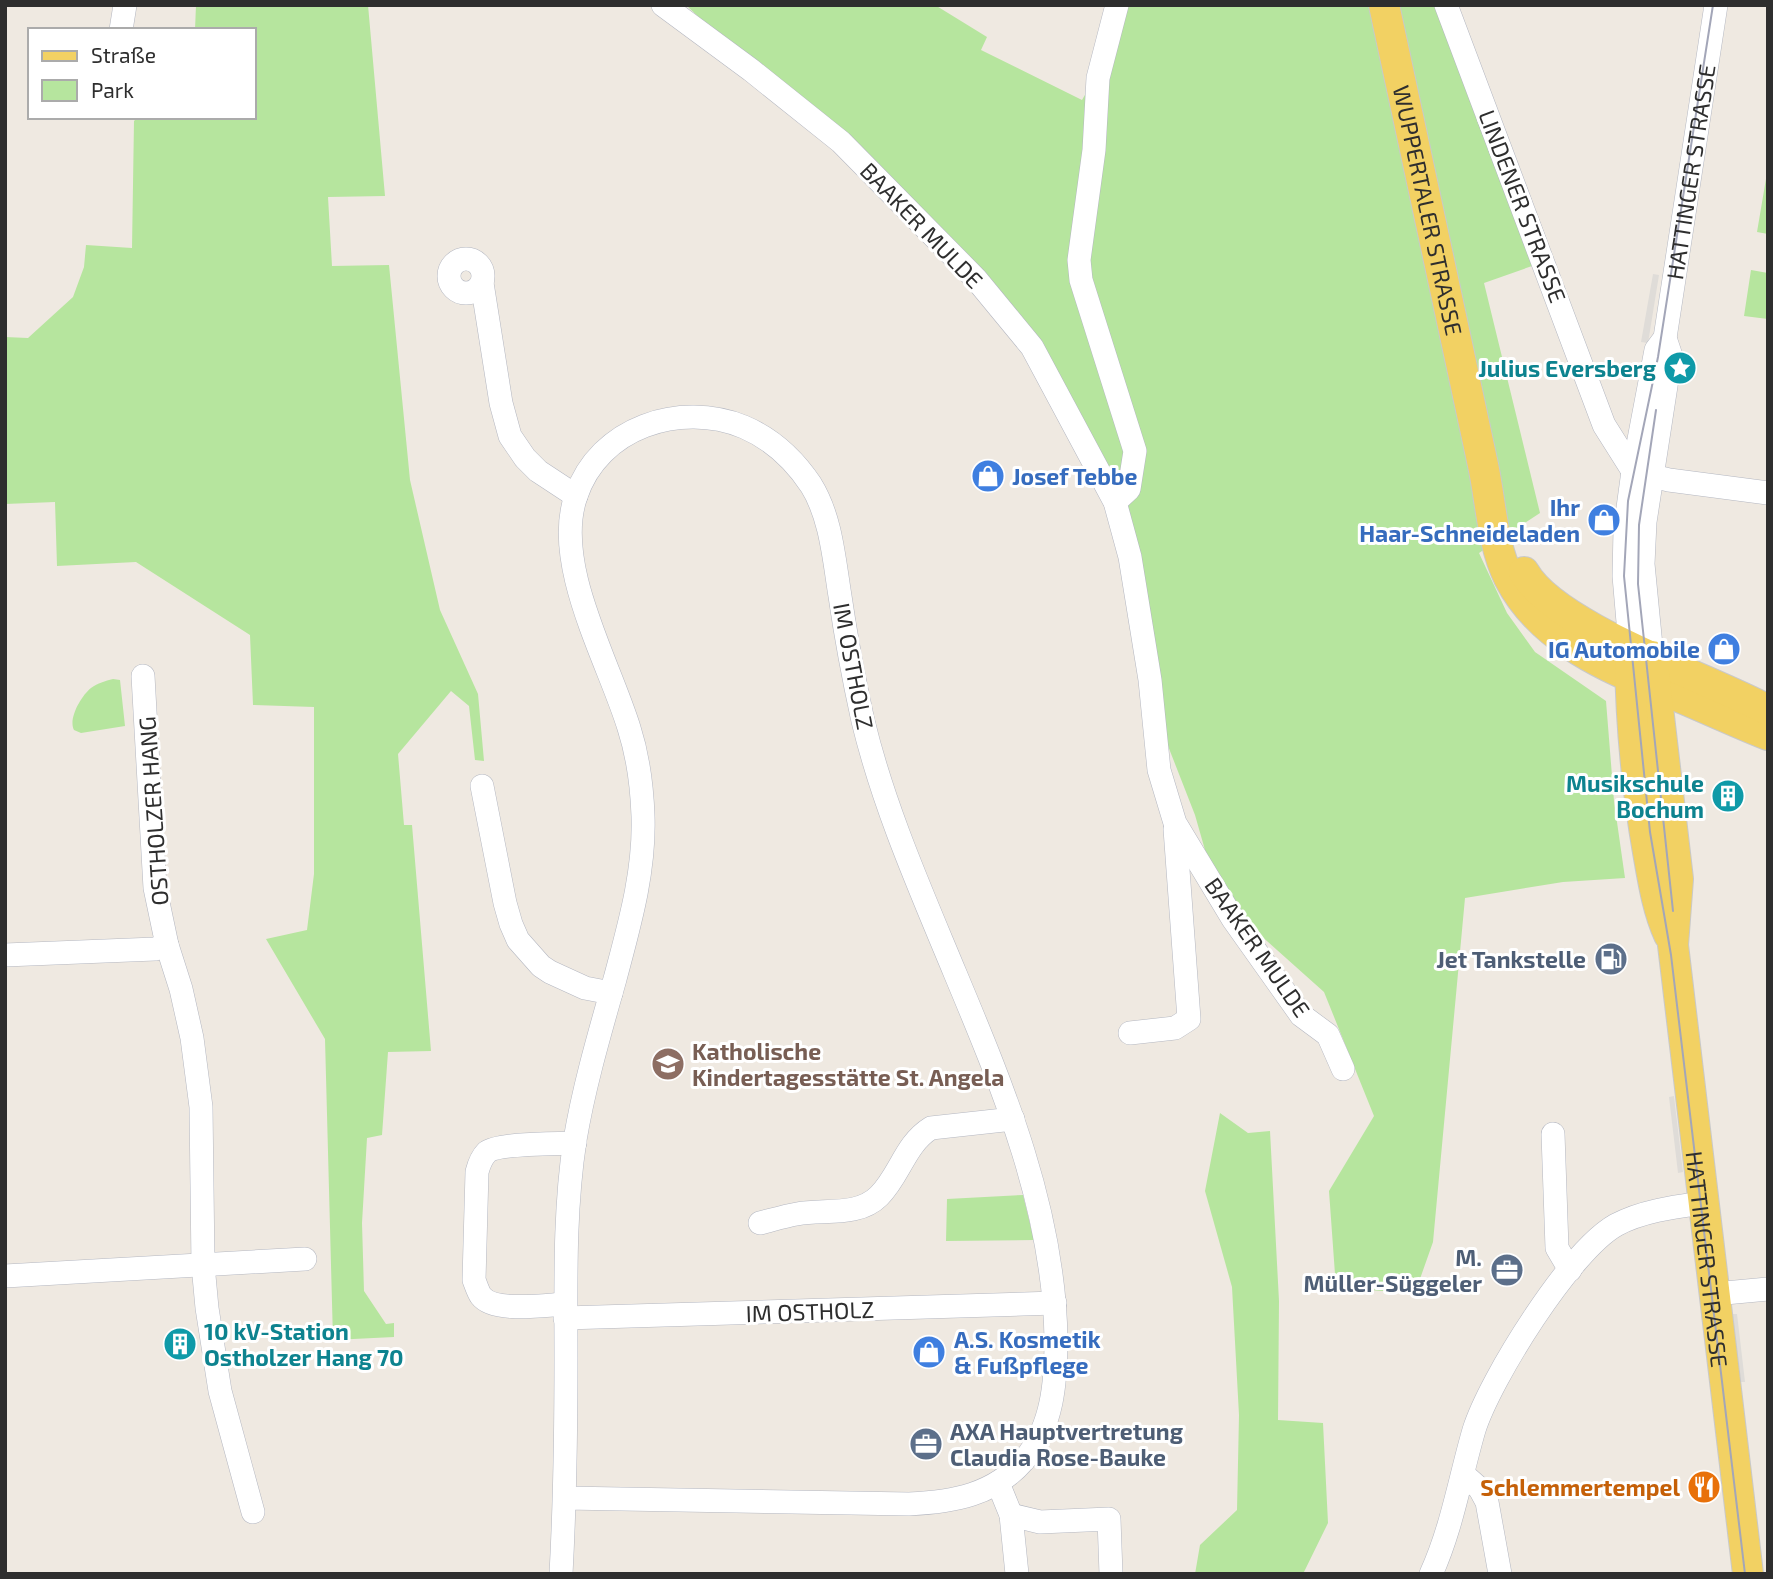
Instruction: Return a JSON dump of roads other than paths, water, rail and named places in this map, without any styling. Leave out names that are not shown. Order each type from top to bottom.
[{"type":"main road","name":"WUPPERTALER STRASSE","points":[[1384,5],[1490,498],[1495,537],[1501,559],[1520,597],[1549,629],[1580,651],[1643,682],[1768,735]]},
{"type":"main road","name":"WUPPERTALER STRASSE","points":[[1490,498],[1508,545],[1528,579],[1557,605],[1599,631],[1641,651]]},
{"type":"main road","name":"HATTINGER STRASSE","points":[[1641,651],[1643,826],[1661,918],[1673,945]]},
{"type":"main road","points":[[1641,651],[1728,689],[1768,710]]},
{"type":"main road","name":"HATTINGER STRASSE","points":[[1643,682],[1666,772],[1678,880],[1673,945],[1748,1574]]},
{"type":"main road","name":"HATTINGER STRASSE","points":[[1666,772],[1673,742],[1683,726],[1710,711]]},
{"type":"street","points":[[121,28],[125,5]]},
{"type":"street","name":"BAAKER MULDE","points":[[663,5],[751,70],[841,142],[976,279],[1032,347],[1115,502],[1130,557],[1150,680],[1159,770],[1175,823],[1189,1019],[1175,1028],[1130,1033]]},
{"type":"street","points":[[1115,502],[1129,488],[1135,451],[1081,280],[1079,260],[1094,150],[1098,78],[1117,5]]},
{"type":"street","name":"LINDENER STRASSE","points":[[1446,5],[1600,408],[1604,425],[1642,474]]},
{"type":"street","name":"HATTINGER STRASSE","points":[[1641,651],[1624,555],[1670,353],[1665,338],[1716,5]]},
{"type":"street","points":[[482,283],[501,403],[510,436],[538,471],[576,496]]},
{"type":"street","name":"HATTINGER STRASSE","points":[[1642,474],[1646,400],[1656,350],[1665,338]]},
{"type":"street","points":[[1600,408],[1610,415],[1629,417],[1640,410],[1646,400]]},
{"type":"street","name":"IM OSTHOLZ","points":[[561,1574],[565,1499],[568,1209],[575,1143],[590,1069],[637,888],[643,839],[642,794],[632,736],[591,624],[573,564],[570,519],[576,496],[596,461],[615,442],[637,428],[653,422],[682,418],[715,420],[746,428],[766,439],[785,454],[811,485],[819,500],[831,540],[846,640],[878,776],[1013,1119],[1043,1221],[1055,1303],[1056,1356],[1049,1413],[1039,1438],[1028,1455],[998,1483],[946,1502],[909,1504],[565,1499]]},
{"type":"street","points":[[1642,474],[1768,493]]},
{"type":"street","name":"OSTHOLZER HANG","points":[[144,676],[155,888],[167,945],[181,989],[197,1073],[202,1133],[203,1265],[207,1308],[220,1391],[253,1512]]},
{"type":"street","points":[[482,786],[505,903],[518,940],[541,966],[550,972],[585,988],[611,993]]},
{"type":"street","name":"BAAKER MULDE","points":[[1175,823],[1233,919],[1301,1015],[1328,1035],[1343,1069]]},
{"type":"street","points":[[5,955],[155,949],[167,945]]},
{"type":"street","points":[[760,1223],[798,1213],[854,1210],[880,1196],[920,1134],[931,1128],[1013,1119]]},
{"type":"street","points":[[1553,1134],[1557,1248],[1570,1270]]},
{"type":"street","name":"IM OSTHOLZ","points":[[575,1143],[497,1147],[485,1154],[477,1172],[474,1280],[479,1295],[488,1302],[503,1306],[565,1311],[1055,1303]]},
{"type":"street","points":[[1431,1574],[1440,1554],[1474,1431],[1492,1386],[1570,1270],[1600,1236],[1628,1219],[1703,1203]]},
{"type":"street","points":[[5,1276],[305,1259]]},
{"type":"street","points":[[1714,1294],[1768,1289]]},
{"type":"street","points":[[1463,1474],[1480,1489],[1487,1502],[1500,1574]]},
{"type":"street","points":[[998,1483],[1011,1515],[1017,1574]]},
{"type":"street","points":[[1453,1508],[1473,1512],[1492,1525]]},
{"type":"street","points":[[1011,1515],[1040,1522],[1109,1519],[1111,1574]]},
{"type":"tram line","points":[[1713,5],[1658,357],[1628,501],[1624,576],[1650,832],[1671,955],[1745,1574]]},
{"type":"tram line","points":[[1656,410],[1639,525],[1638,584],[1673,911]]},
{"type":"place","name":"Julius Eversberg","points":[[1680,368]]},
{"type":"place","name":"Josef Tebbe","points":[[988,476]]},
{"type":"place","name":"Ihr Haar-Schneideladen","points":[[1604,520]]},
{"type":"place","name":"IG Automobile","points":[[1724,649]]},
{"type":"place","name":"Musikschule Bochum","points":[[1728,796]]},
{"type":"place","name":"Jet Tankstelle","points":[[1611,959]]},
{"type":"place","name":"Katholische Kindertagesstätte St. Angela","points":[[668,1064]]},
{"type":"place","name":"M. Müller-Süggeler","points":[[1507,1270]]},
{"type":"place","name":"10 kV-Station Ostholzer Hang 70","points":[[180,1344]]},
{"type":"place","name":"A.S. Kosmetik & Fußpflege","points":[[929,1352]]},
{"type":"place","name":"AXA Hauptvertretung Claudia Rose-Bauke","points":[[926,1444]]},
{"type":"place","name":"Schlemmertempel","points":[[1704,1487]]}]
